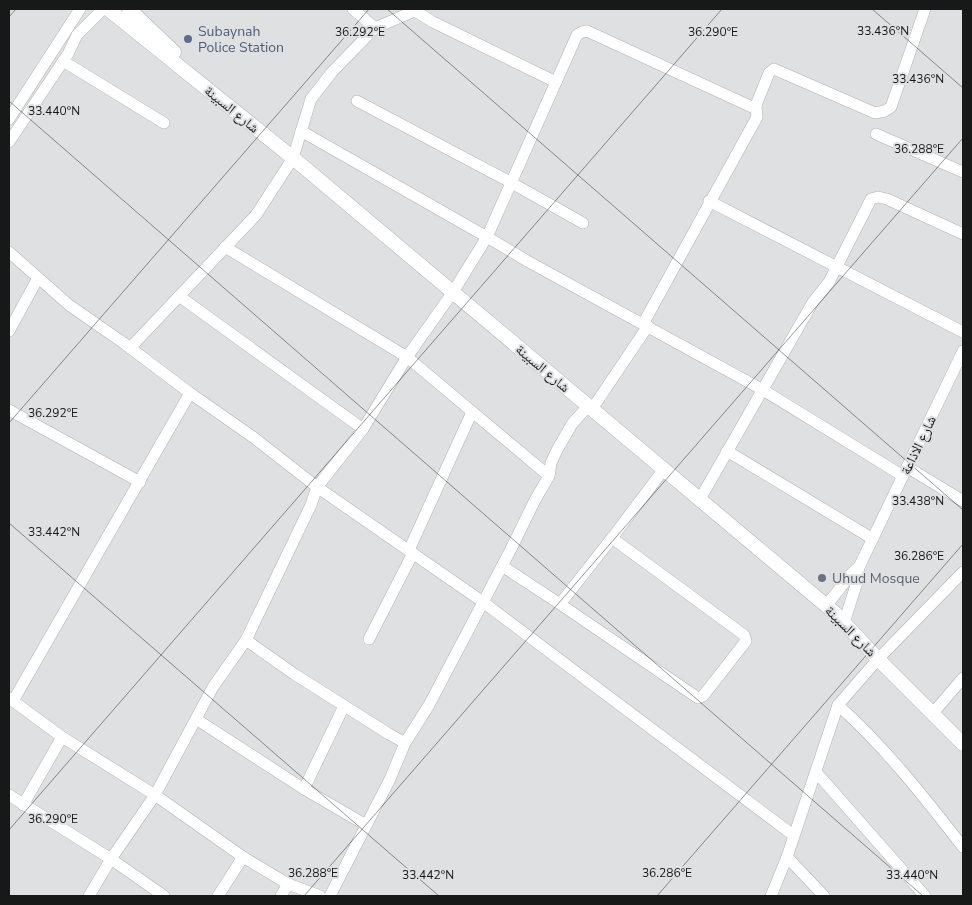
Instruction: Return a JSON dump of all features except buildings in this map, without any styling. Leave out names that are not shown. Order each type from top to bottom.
[{"type":"main road","name":"شارع السبينة","points":[[104,9],[293,158],[826,606],[963,744]]},
{"type":"main road","points":[[129,9],[243,118]]},
{"type":"street","points":[[9,119],[80,9]]},
{"type":"street","points":[[9,142],[63,61],[77,35],[104,9]]},
{"type":"street","points":[[353,9],[375,28]]},
{"type":"street","points":[[330,896],[390,779],[406,743],[429,705],[535,500],[550,476],[551,463],[557,450],[572,424],[590,408],[646,325],[709,201],[757,117],[756,105],[769,73],[774,70],[876,113],[885,111],[891,107],[925,9]]},
{"type":"street","points":[[130,348],[256,215],[293,158],[311,99],[332,72],[375,28],[417,10],[433,22],[556,82]]},
{"type":"street","points":[[89,896],[111,859],[155,795],[213,687],[246,640],[311,505],[317,487],[364,428],[407,357],[453,292],[486,236],[577,35],[586,31],[752,107],[756,105]]},
{"type":"street","points":[[63,61],[164,123]]},
{"type":"street","points":[[357,101],[510,182],[582,223]]},
{"type":"street","points":[[301,131],[529,262],[763,390],[905,472],[963,500]]},
{"type":"street","points":[[876,134],[963,172]]},
{"type":"street","points":[[700,499],[813,302],[829,282],[872,199],[878,197],[887,199],[963,234]]},
{"type":"street","points":[[709,201],[963,332]]},
{"type":"street","points":[[225,247],[407,357],[550,476]]},
{"type":"street","points":[[9,252],[69,305],[130,348],[190,394],[253,437],[317,487],[483,602],[794,835]]},
{"type":"street","points":[[9,331],[38,278]]},
{"type":"street","points":[[179,296],[364,428]]},
{"type":"street","name":"شارع الاذاعة","points":[[844,623],[858,582],[859,567],[905,472],[960,368],[963,351]]},
{"type":"street","points":[[190,394],[11,700],[62,737],[155,795],[243,857],[288,884],[320,896]]},
{"type":"street","points":[[9,410],[140,482]]},
{"type":"street","points":[[369,639],[411,551],[472,412]]},
{"type":"street","points":[[727,451],[873,539]]},
{"type":"street","points":[[560,604],[664,470]]},
{"type":"street","points":[[502,566],[698,698],[703,696],[746,641],[744,635],[612,538]]},
{"type":"street","name":"شارع الاذاعة","points":[[826,606],[859,567]]},
{"type":"street","points":[[771,896],[787,856],[838,705],[878,659],[963,572]]},
{"type":"street","points":[[246,640],[294,674],[406,743]]},
{"type":"street","points":[[933,713],[963,678]]},
{"type":"street","points":[[838,705],[858,723],[898,766],[963,847]]},
{"type":"street","points":[[304,789],[344,706]]},
{"type":"street","points":[[196,719],[304,789],[366,824]]},
{"type":"street","points":[[23,805],[62,737]]},
{"type":"street","points":[[816,772],[925,896]]},
{"type":"street","points":[[9,795],[111,859],[164,896]]},
{"type":"street","points":[[787,856],[824,896]]},
{"type":"street","points":[[218,896],[243,857]]},
{"type":"street","points":[[281,896],[288,884]]},
{"type":"place","name":"Subaynah Police Station","points":[[188,39]]},
{"type":"place","name":"Uhud Mosque","points":[[822,578]]}]
